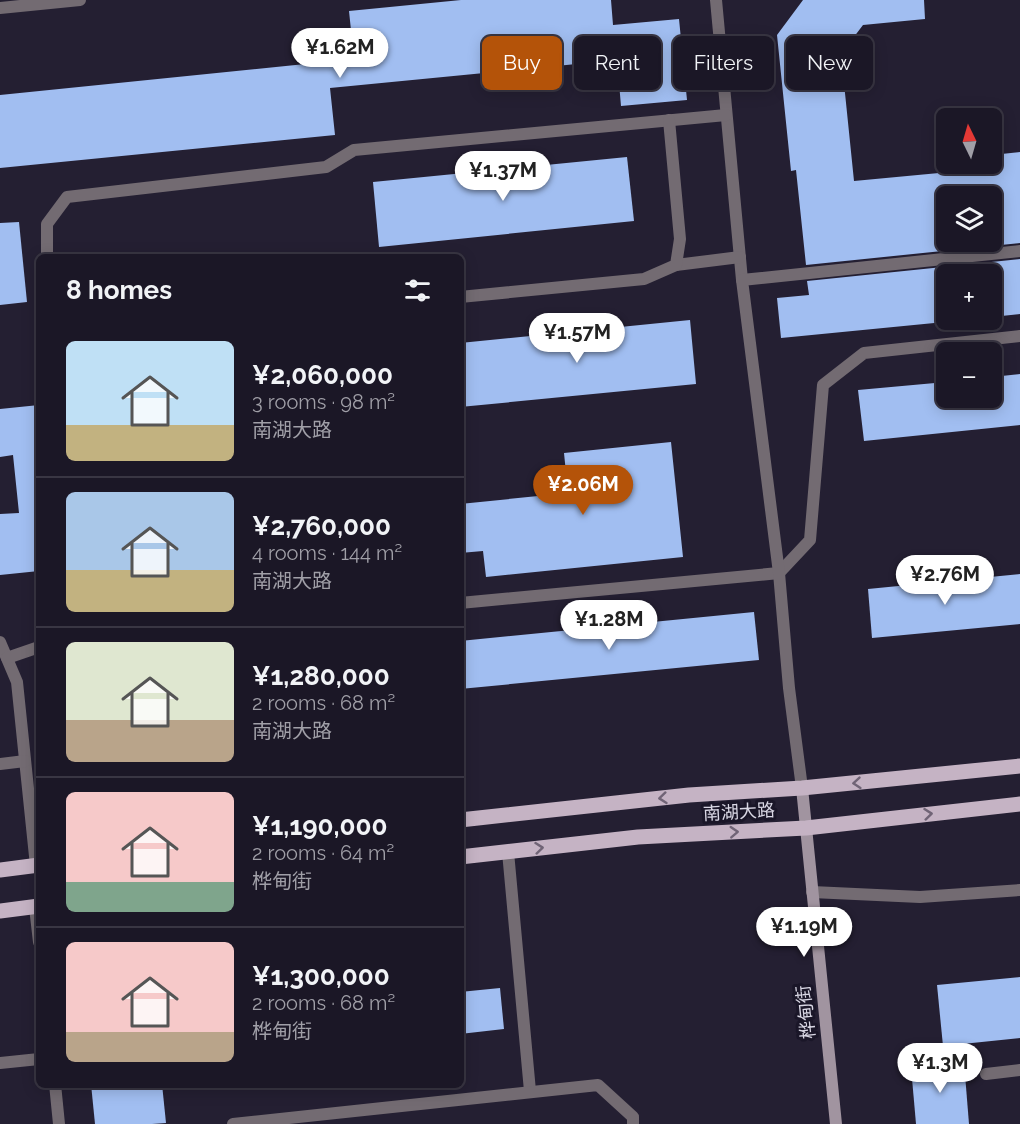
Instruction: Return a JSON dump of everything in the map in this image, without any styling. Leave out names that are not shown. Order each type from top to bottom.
[{"type":"main road","name":"南湖大路","points":[[464,820],[689,795],[802,788],[1020,766]]},
{"type":"main road","name":"南湖大路","points":[[464,857],[638,837],[806,828],[1020,804]]},
{"type":"main road","points":[[0,870],[36,866]]},
{"type":"main road","points":[[0,910],[36,907]]},
{"type":"street","points":[[0,8],[81,0]]},
{"type":"street","points":[[716,0],[742,280],[779,573],[789,688],[802,788]]},
{"type":"street","points":[[47,254],[46,224],[67,197],[326,166],[354,150],[726,115]]},
{"type":"street","points":[[669,120],[680,238],[676,265]]},
{"type":"street","points":[[742,280],[1020,251]]},
{"type":"street","points":[[464,297],[644,279],[676,265],[740,257]]},
{"type":"street","points":[[464,603],[779,573],[810,540],[823,385],[864,354],[1020,336]]},
{"type":"street","points":[[0,642],[17,682],[36,850]]},
{"type":"street","points":[[7,658],[36,648]]},
{"type":"street","points":[[0,764],[25,761]]},
{"type":"street","name":"桦甸街","points":[[802,788],[836,1124]]},
{"type":"street","points":[[508,852],[530,1091]]},
{"type":"street","points":[[812,892],[920,897],[1020,890]]},
{"type":"street","points":[[0,1063],[36,1059]]},
{"type":"street","points":[[986,1074],[1020,1070]]},
{"type":"street","points":[[232,1124],[598,1085],[633,1117],[633,1124]]},
{"type":"street","points":[[55,1088],[59,1124]]},
{"type":"building","points":[[461,0],[611,0],[613,25],[679,19],[681,36],[673,36],[673,90],[686,90],[687,100],[621,106],[620,90],[661,90],[661,36],[574,36],[574,64],[562,65],[562,36],[482,36],[482,73],[330,88],[335,135],[0,168],[0,95],[354,59],[349,11]]},
{"type":"building","points":[[803,0],[924,0],[925,19],[863,25],[855,36],[786,36],[786,90],[845,90],[854,181],[936,173],[1002,174],[1002,154],[1020,152],[1020,243],[1002,245],[1002,186],[936,186],[936,252],[806,265],[796,170],[791,171],[777,35]]},
{"type":"building","points":[[627,157],[634,221],[379,247],[373,182]]},
{"type":"building","points":[[19,222],[27,302],[0,305],[0,223]]},
{"type":"building","points":[[1020,259],[1020,314],[1002,316],[1002,264],[972,264]]},
{"type":"building","points":[[936,268],[936,323],[781,338],[777,298],[809,295],[807,281]]},
{"type":"building","points":[[690,320],[696,384],[464,407],[464,343]]},
{"type":"building","points":[[1020,374],[1020,425],[864,441],[858,390],[936,383],[936,408],[1002,408],[1002,376]]},
{"type":"building","points":[[36,405],[36,571],[0,575],[0,514],[19,513],[13,455],[0,457],[0,409]]},
{"type":"building","points":[[671,442],[683,557],[486,577],[483,551],[464,553],[464,504],[568,493],[564,453]]},
{"type":"building","points":[[1020,574],[1020,624],[872,638],[868,589]]},
{"type":"building","points":[[754,612],[759,660],[464,689],[464,641]]},
{"type":"building","points":[[1020,977],[1020,1038],[943,1046],[937,985]]},
{"type":"building","points":[[500,988],[504,1029],[464,1034],[464,992]]},
{"type":"building","points":[[964,1062],[969,1124],[916,1124],[911,1067]]},
{"type":"building","points":[[91,1088],[162,1088],[166,1123],[95,1124]]}]
